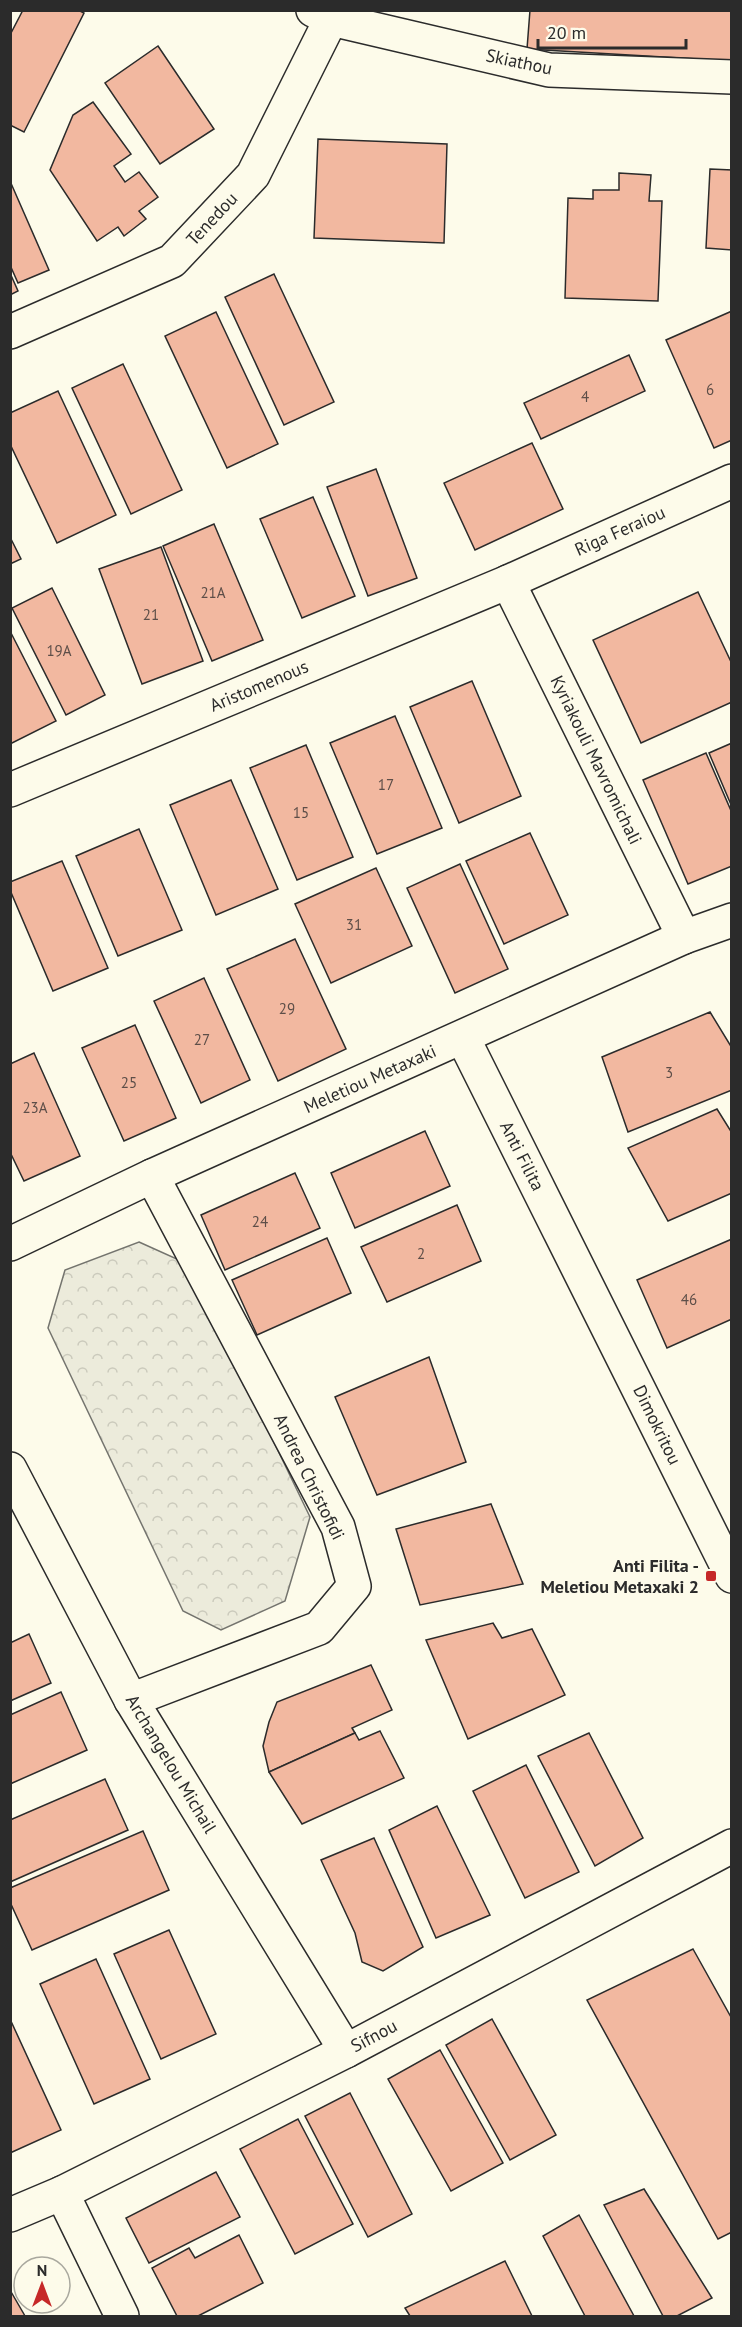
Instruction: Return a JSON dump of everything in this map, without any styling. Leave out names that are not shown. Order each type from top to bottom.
[{"type":"street","name":"Skiathou","points":[[322,15],[549,70],[732,77]]},
{"type":"street","name":"Tenedou","points":[[10,332],[172,261],[253,175],[322,15]]},
{"type":"street","name":"Riga Feraiou","points":[[508,582],[732,481]]},
{"type":"street","name":"Aristomenous","points":[[10,790],[508,582]]},
{"type":"street","name":"Kyriakouli Mavromichali","points":[[508,582],[684,937]]},
{"type":"street","name":"Meletiou Metaxaki","points":[[10,1244],[152,1176],[684,937],[732,920]]},
{"type":"street","name":"Anti Filita","points":[[463,1038],[582,1275]]},
{"type":"street","name":"Andrea Christofidi","points":[[131,1700],[319,1628],[354,1586],[338,1527],[152,1176]]},
{"type":"street","name":"Dimokritou","points":[[582,1275],[732,1576]]},
{"type":"street","name":"Archangelou Michail","points":[[10,1469],[131,1700],[346,2050]]},
{"type":"street","name":"Sifnou","points":[[10,2215],[62,2193],[346,2050],[732,1846]]},
{"type":"street","points":[[62,2193],[122,2316]]},
{"type":"green space","points":[[139,1242],[188,1264],[310,1517],[285,1601],[221,1630],[183,1611],[48,1328],[65,1270]]},
{"type":"building","points":[[23,10],[78,10],[84,13],[24,132],[10,125],[10,35]]},
{"type":"building","points":[[530,10],[732,10],[732,61],[527,49]]},
{"type":"building","points":[[158,46],[214,129],[160,164],[105,83]]},
{"type":"building","points":[[93,102],[131,154],[114,166],[125,182],[139,172],[158,197],[139,211],[146,219],[124,236],[118,227],[97,241],[50,170],[73,115]]},
{"type":"building","points":[[318,139],[447,144],[444,243],[314,238]]},
{"type":"building","points":[[710,169],[732,170],[732,250],[706,248]]},
{"type":"building","points":[[619,173],[651,175],[649,201],[662,201],[658,301],[565,298],[568,198],[593,199],[593,190],[619,190]]},
{"type":"building","points":[[10,181],[49,270],[18,283],[10,265]]},
{"type":"building","points":[[10,273],[18,291],[10,295]]},
{"type":"building","points":[[274,274],[334,402],[284,425],[225,297]]},
{"type":"building","points":[[732,311],[732,440],[714,448],[666,340]]},
{"type":"building","points":[[216,312],[278,444],[227,468],[165,336]]},
{"type":"building","points":[[629,355],[645,391],[541,439],[524,403]]},
{"type":"building","points":[[123,364],[182,490],[131,514],[72,388]]},
{"type":"building","points":[[58,391],[116,515],[57,543],[10,444],[10,413]]},
{"type":"building","points":[[532,443],[563,509],[475,550],[444,483]]},
{"type":"building","points":[[376,469],[417,578],[368,596],[327,487]]},
{"type":"building","points":[[313,497],[355,596],[302,618],[260,519]]},
{"type":"building","points":[[214,524],[263,640],[212,661],[163,546]]},
{"type":"building","points":[[10,537],[21,559],[10,564]]},
{"type":"building","points":[[161,547],[203,661],[142,684],[99,569]]},
{"type":"building","points":[[52,588],[105,695],[66,715],[12,608]]},
{"type":"building","points":[[698,592],[732,664],[732,702],[641,743],[593,640]]},
{"type":"building","points":[[10,631],[56,721],[10,744]]},
{"type":"building","points":[[472,681],[521,796],[459,823],[410,707]]},
{"type":"building","points":[[395,716],[442,828],[377,854],[330,743]]},
{"type":"building","points":[[732,743],[732,807],[709,753]]},
{"type":"building","points":[[306,745],[353,857],[297,880],[250,768]]},
{"type":"building","points":[[706,753],[732,813],[732,866],[688,884],[643,780]]},
{"type":"building","points":[[231,780],[278,889],[216,915],[170,805]]},
{"type":"building","points":[[139,829],[182,930],[118,956],[76,856]]},
{"type":"building","points":[[530,833],[568,915],[504,944],[466,861]]},
{"type":"building","points":[[62,861],[108,968],[53,991],[10,890],[10,882]]},
{"type":"building","points":[[460,864],[508,969],[455,993],[407,888]]},
{"type":"building","points":[[376,868],[412,946],[331,983],[295,904]]},
{"type":"building","points":[[295,939],[346,1049],[278,1081],[227,969]]},
{"type":"building","points":[[204,978],[250,1080],[201,1103],[154,1001]]},
{"type":"building","points":[[710,1012],[732,1048],[732,1090],[628,1132],[602,1057]]},
{"type":"building","points":[[135,1025],[176,1118],[124,1141],[82,1048]]},
{"type":"building","points":[[34,1053],[80,1156],[24,1181],[10,1152],[10,1064]]},
{"type":"building","points":[[717,1109],[732,1133],[732,1193],[668,1221],[628,1148]]},
{"type":"building","points":[[425,1131],[450,1186],[355,1228],[331,1173]]},
{"type":"building","points":[[295,1173],[320,1228],[225,1270],[201,1215]]},
{"type":"building","points":[[457,1205],[481,1261],[387,1302],[361,1247]]},
{"type":"building","points":[[327,1238],[351,1293],[257,1335],[232,1280]]},
{"type":"building","points":[[732,1239],[732,1319],[667,1348],[637,1280]]},
{"type":"building","points":[[429,1357],[466,1462],[377,1495],[335,1397]]},
{"type":"building","points":[[491,1504],[523,1584],[420,1605],[396,1529]]},
{"type":"building","points":[[493,1623],[502,1638],[532,1629],[565,1695],[468,1739],[426,1640]]},
{"type":"building","points":[[29,1634],[51,1683],[10,1701],[10,1643]]},
{"type":"building","points":[[371,1665],[392,1710],[352,1728],[355,1733],[269,1772],[263,1746],[277,1702]]},
{"type":"building","points":[[61,1692],[87,1750],[10,1784],[10,1715]]},
{"type":"building","points":[[380,1731],[404,1778],[302,1824],[269,1772],[355,1733],[359,1740]]},
{"type":"building","points":[[589,1733],[643,1838],[595,1866],[538,1756]]},
{"type":"building","points":[[526,1765],[579,1872],[525,1898],[473,1791]]},
{"type":"building","points":[[105,1779],[128,1830],[10,1882],[10,1820]]},
{"type":"building","points":[[437,1806],[490,1915],[436,1938],[389,1830]]},
{"type":"building","points":[[143,1831],[169,1890],[32,1950],[10,1902],[10,1888]]},
{"type":"building","points":[[374,1838],[423,1947],[383,1971],[362,1962],[355,1933],[321,1860]]},
{"type":"building","points":[[169,1930],[216,2034],[161,2059],[114,1954]]},
{"type":"building","points":[[693,1949],[732,2019],[732,2232],[718,2239],[587,2000]]},
{"type":"building","points":[[96,1959],[150,2079],[94,2104],[40,1984]]},
{"type":"building","points":[[10,2019],[61,2130],[10,2153]]},
{"type":"building","points":[[492,2019],[556,2135],[510,2160],[446,2045]]},
{"type":"building","points":[[440,2050],[503,2163],[451,2191],[388,2079]]},
{"type":"building","points":[[350,2093],[412,2214],[368,2237],[305,2116]]},
{"type":"building","points":[[298,2119],[353,2224],[295,2254],[240,2149]]},
{"type":"building","points":[[216,2172],[240,2217],[149,2263],[126,2218]]},
{"type":"building","points":[[644,2189],[712,2298],[677,2316],[663,2316],[604,2205]]},
{"type":"building","points":[[579,2215],[634,2316],[585,2316],[543,2236]]},
{"type":"building","points":[[239,2235],[263,2283],[198,2316],[177,2316],[152,2268],[189,2248],[195,2258]]},
{"type":"building","points":[[505,2261],[532,2316],[410,2316],[405,2308]]},
{"type":"building","points":[[10,2290],[12,2315],[25,2316],[10,2316]]},
{"type":"place","name":"Anti Filita - Meletiou Metaxaki 2","points":[[711,1576]]}]
